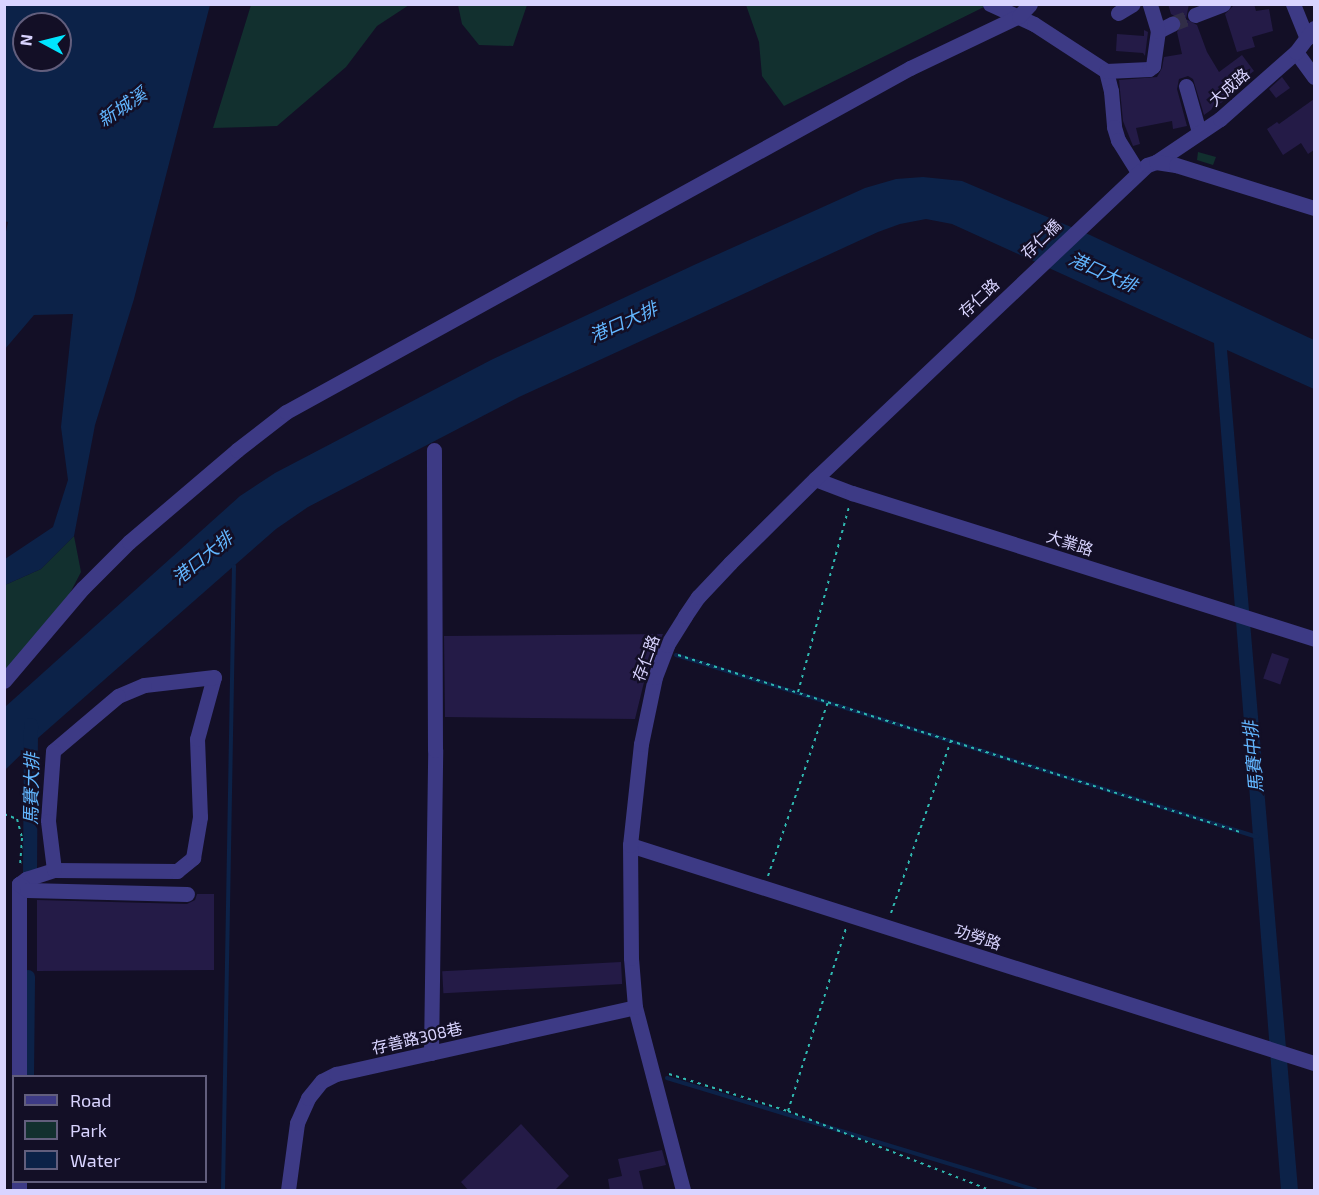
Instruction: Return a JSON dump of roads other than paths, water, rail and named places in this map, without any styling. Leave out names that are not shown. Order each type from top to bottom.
[{"type":"street","points":[[990,4],[1019,16],[1106,71],[1149,69],[1153,66],[1158,31],[1150,4]]},
{"type":"street","points":[[4,681],[83,588],[129,542],[237,450],[286,412],[910,68],[1019,16],[1030,4]]},
{"type":"street","points":[[1118,13],[1133,4]]},
{"type":"street","points":[[1195,15],[1222,4]]},
{"type":"street","points":[[1293,4],[1311,33]]},
{"type":"street","points":[[1158,31],[1172,24]]},
{"type":"street","name":"大成路","points":[[1156,162],[1220,119],[1296,52],[1311,33]]},
{"type":"street","points":[[1296,52],[1314,77]]},
{"type":"street","points":[[1106,71],[1118,140],[1138,172],[1156,162],[1314,208]]},
{"type":"street","points":[[1186,86],[1199,132]]},
{"type":"street","name":"存仁橋","points":[[1029,277],[1138,172]]},
{"type":"street","name":"存仁路","points":[[683,1191],[635,1007],[632,985],[630,845],[641,744],[655,677],[668,645],[698,597],[815,479],[1029,277]]},
{"type":"street","points":[[431,1053],[435,750],[434,450]]},
{"type":"street","name":"大業路","points":[[815,479],[852,493],[1314,639]]},
{"type":"street","points":[[19,884],[26,879],[54,870],[177,871],[193,858],[200,817],[197,739],[214,677],[144,685],[118,696],[53,751],[48,821],[54,870]]},
{"type":"street","name":"功勞路","points":[[630,845],[1314,1063]]},
{"type":"street","points":[[19,884],[27,890],[187,894]]},
{"type":"street","points":[[19,884],[19,1075]]},
{"type":"street","name":"存善路308巷","points":[[288,1191],[297,1123],[308,1098],[321,1082],[336,1074],[635,1007]]},
{"type":"water","name":"新城溪","points":[[5,4],[210,5],[134,299],[95,425],[74,536],[41,569],[5,585],[5,559],[53,527],[68,480],[61,427],[73,314],[34,315],[5,349],[4,241],[8,222],[4,221]]},
{"type":"water","points":[[923,177],[962,181],[1090,235],[1314,340],[1314,389],[1227,350],[1298,1190],[1281,1190],[1214,343],[952,224],[926,219],[900,224],[878,232],[519,397],[308,507],[276,529],[38,738],[5,770],[5,707],[240,496],[275,473],[491,360],[694,265],[865,188],[896,179]]},
{"type":"waterway","points":[[223,1190],[234,566]]},
{"type":"waterway","points":[[676,655],[1257,837]]},
{"type":"waterway","name":"馬賽大排","points":[[30,873],[31,725]]},
{"type":"waterway","name":"馬賽大排","points":[[27,1075],[28,977]]},
{"type":"waterway","points":[[667,1078],[1035,1190]]},
{"type":"tunnel","points":[[1172,24],[1195,15]]},
{"type":"water label","name":"港口大排","points":[[1103,272]]},
{"type":"water label","name":"港口大排","points":[[623,322]]},
{"type":"water label","name":"港口大排","points":[[202,558]]},
{"type":"water label","name":"馬賽中排","points":[[1253,757]]}]
